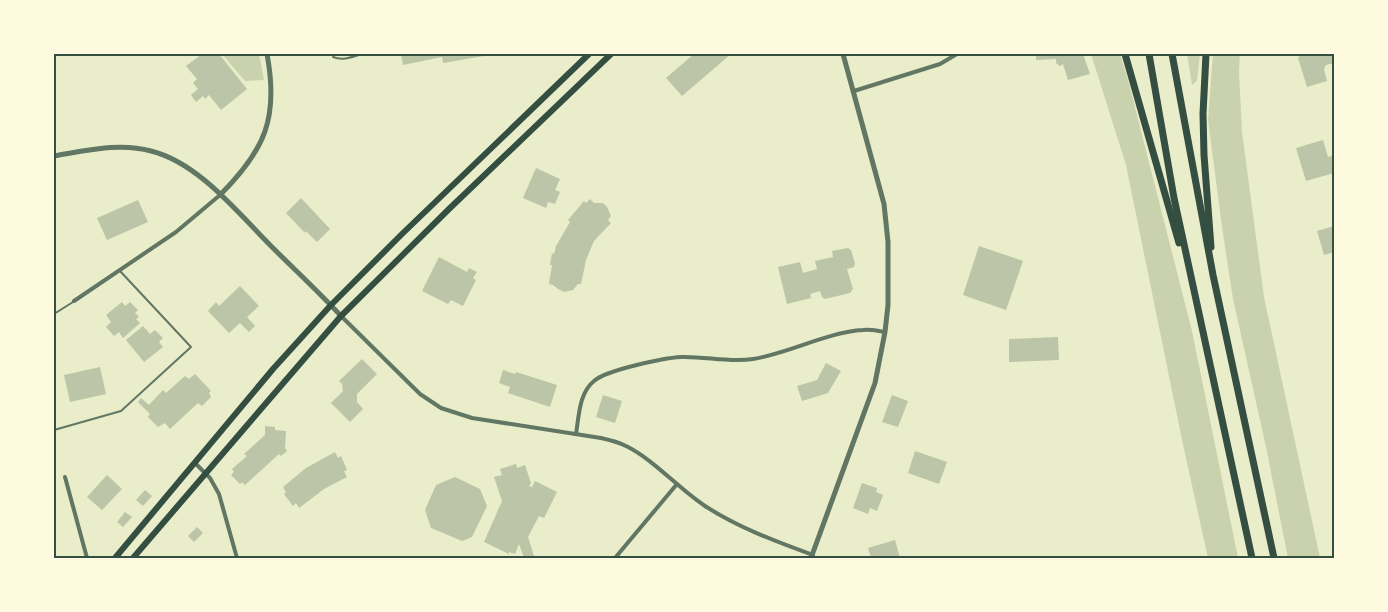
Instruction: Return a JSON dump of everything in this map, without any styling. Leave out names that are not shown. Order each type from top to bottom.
[{"type":"highway","points":[[1125,54],[1192,287]]},
{"type":"highway","points":[[1149,54],[1174,198],[1192,287],[1252,558]]},
{"type":"highway","points":[[1172,54],[1213,275],[1274,558]]},
{"type":"highway","points":[[1206,54],[1204,155],[1213,275]]},
{"type":"main road","points":[[115,558],[196,464],[273,369],[331,305],[589,54]]},
{"type":"main road","points":[[134,558],[341,316],[434,223],[611,54]]},
{"type":"street","points":[[74,301],[176,232],[220,195],[250,163],[260,145],[268,124],[272,99],[272,78],[268,54]]},
{"type":"street","points":[[54,156],[132,147],[150,150],[183,164],[210,184],[420,394],[441,408],[472,418],[601,438],[628,447],[703,505],[730,521],[812,556],[868,404],[880,364],[886,332],[889,271],[888,230],[878,178],[843,54]]},
{"type":"street","points":[[854,91],[940,64],[957,54]]},
{"type":"street","points":[[576,434],[585,394],[594,381],[602,376],[681,357],[737,361],[772,355],[845,333],[866,330],[886,332]]},
{"type":"street","points":[[196,464],[216,486],[237,558]]},
{"type":"street","points":[[65,477],[87,558]]},
{"type":"street","points":[[615,558],[676,484]]},
{"type":"lane","points":[[333,57],[339,59],[362,54]]},
{"type":"lane","points":[[54,430],[121,411],[191,347],[120,271]]},
{"type":"lane","points":[[54,314],[74,301]]},
{"type":"green space","points":[[222,54],[259,54],[264,80],[245,81]]},
{"type":"green space","points":[[1091,54],[1120,54],[1128,80],[1192,331],[1238,558],[1208,558],[1126,165]]},
{"type":"green space","points":[[1187,54],[1200,54],[1197,81],[1192,85]]},
{"type":"green space","points":[[1213,54],[1240,54],[1242,132],[1264,297],[1320,558],[1288,558],[1266,447],[1233,299],[1208,120]]},
{"type":"building","points":[[202,54],[219,54],[247,89],[221,110],[209,95],[205,99],[203,96],[196,102],[191,95],[198,89],[193,83],[197,79],[186,66]]},
{"type":"building","points":[[401,54],[490,55],[443,63],[442,57],[403,65]]},
{"type":"building","points":[[694,54],[731,54],[682,96],[666,78]]},
{"type":"building","points":[[1036,54],[1083,54],[1090,74],[1068,80],[1063,64],[1060,66],[1056,63],[1056,59],[1036,60]]},
{"type":"building","points":[[1301,54],[1334,54],[1334,63],[1326,65],[1324,69],[1327,81],[1307,87],[1298,58]]},
{"type":"building","points":[[1323,140],[1328,157],[1334,155],[1334,173],[1306,181],[1296,148]]},
{"type":"building","points":[[536,168],[560,179],[555,190],[560,192],[555,204],[548,202],[546,208],[523,198]]},
{"type":"building","points":[[301,198],[330,229],[317,242],[306,231],[305,233],[286,213]]},
{"type":"building","points":[[590,199],[594,203],[603,203],[607,207],[611,216],[608,220],[611,223],[594,241],[586,260],[581,284],[578,284],[573,290],[564,292],[549,284],[552,253],[554,254],[556,246],[570,222],[568,220],[584,201],[586,203]]},
{"type":"building","points":[[138,200],[148,222],[107,240],[97,218]]},
{"type":"building","points":[[1334,226],[1334,252],[1324,255],[1317,231]]},
{"type":"building","points":[[979,246],[1023,261],[1006,310],[963,295]]},
{"type":"building","points":[[848,248],[851,250],[855,264],[854,267],[847,269],[853,289],[850,293],[825,299],[820,291],[810,294],[811,298],[787,304],[778,267],[800,262],[803,273],[817,269],[815,261],[833,257],[832,251]]},
{"type":"building","points":[[439,257],[467,272],[469,268],[477,272],[473,278],[476,280],[463,306],[451,300],[448,304],[422,291]]},
{"type":"building","points":[[240,286],[259,306],[247,317],[255,326],[249,332],[240,323],[229,333],[208,311],[216,302],[219,306]]},
{"type":"building","points":[[122,302],[125,306],[130,302],[138,310],[135,313],[139,317],[136,319],[140,323],[123,338],[119,332],[114,336],[106,327],[111,322],[106,315]]},
{"type":"building","points":[[143,326],[150,334],[155,330],[163,338],[159,342],[163,347],[144,362],[126,340]]},
{"type":"building","points":[[1058,337],[1059,360],[1009,362],[1009,339]]},
{"type":"building","points":[[362,359],[377,374],[357,394],[357,402],[363,409],[350,422],[331,403],[343,391],[342,384],[339,381]]},
{"type":"building","points":[[826,363],[841,371],[828,393],[802,401],[797,386],[817,380]]},
{"type":"building","points":[[100,367],[106,394],[70,402],[64,375]]},
{"type":"building","points":[[503,370],[515,374],[516,372],[557,385],[550,407],[508,393],[510,387],[499,383]]},
{"type":"building","points":[[195,374],[211,391],[209,393],[211,397],[202,406],[198,403],[170,429],[165,423],[158,427],[148,417],[150,414],[138,402],[141,398],[149,405],[163,390],[166,393],[185,376],[189,379]]},
{"type":"building","points":[[603,395],[622,401],[615,423],[596,417]]},
{"type":"building","points":[[892,395],[908,401],[898,427],[882,422]]},
{"type":"building","points":[[265,426],[275,427],[275,430],[286,431],[285,448],[287,451],[281,456],[279,454],[245,485],[242,482],[240,484],[231,475],[234,472],[232,469],[247,456],[244,454],[265,435]]},
{"type":"building","points":[[915,451],[947,462],[939,484],[908,473]]},
{"type":"building","points":[[335,452],[338,458],[341,456],[347,470],[344,471],[347,477],[324,489],[299,508],[296,503],[293,506],[284,494],[286,492],[283,487],[306,468]]},
{"type":"building","points":[[516,464],[517,468],[525,465],[531,483],[529,486],[532,487],[535,481],[557,492],[544,518],[539,516],[528,537],[534,556],[529,558],[524,558],[519,544],[515,554],[509,552],[509,554],[484,542],[502,501],[494,477],[502,475],[500,469]]},
{"type":"building","points":[[107,475],[122,489],[102,510],[87,497]]},
{"type":"building","points":[[455,477],[480,489],[487,506],[472,537],[462,541],[431,528],[425,510],[436,485]]},
{"type":"building","points":[[862,483],[877,488],[876,492],[883,495],[877,511],[870,508],[868,514],[853,508]]},
{"type":"building","points":[[145,490],[152,496],[143,506],[136,500]]},
{"type":"building","points":[[125,512],[132,517],[123,527],[117,522]]},
{"type":"building","points":[[197,527],[203,533],[194,542],[188,536]]},
{"type":"building","points":[[895,540],[900,558],[871,558],[868,548]]}]
